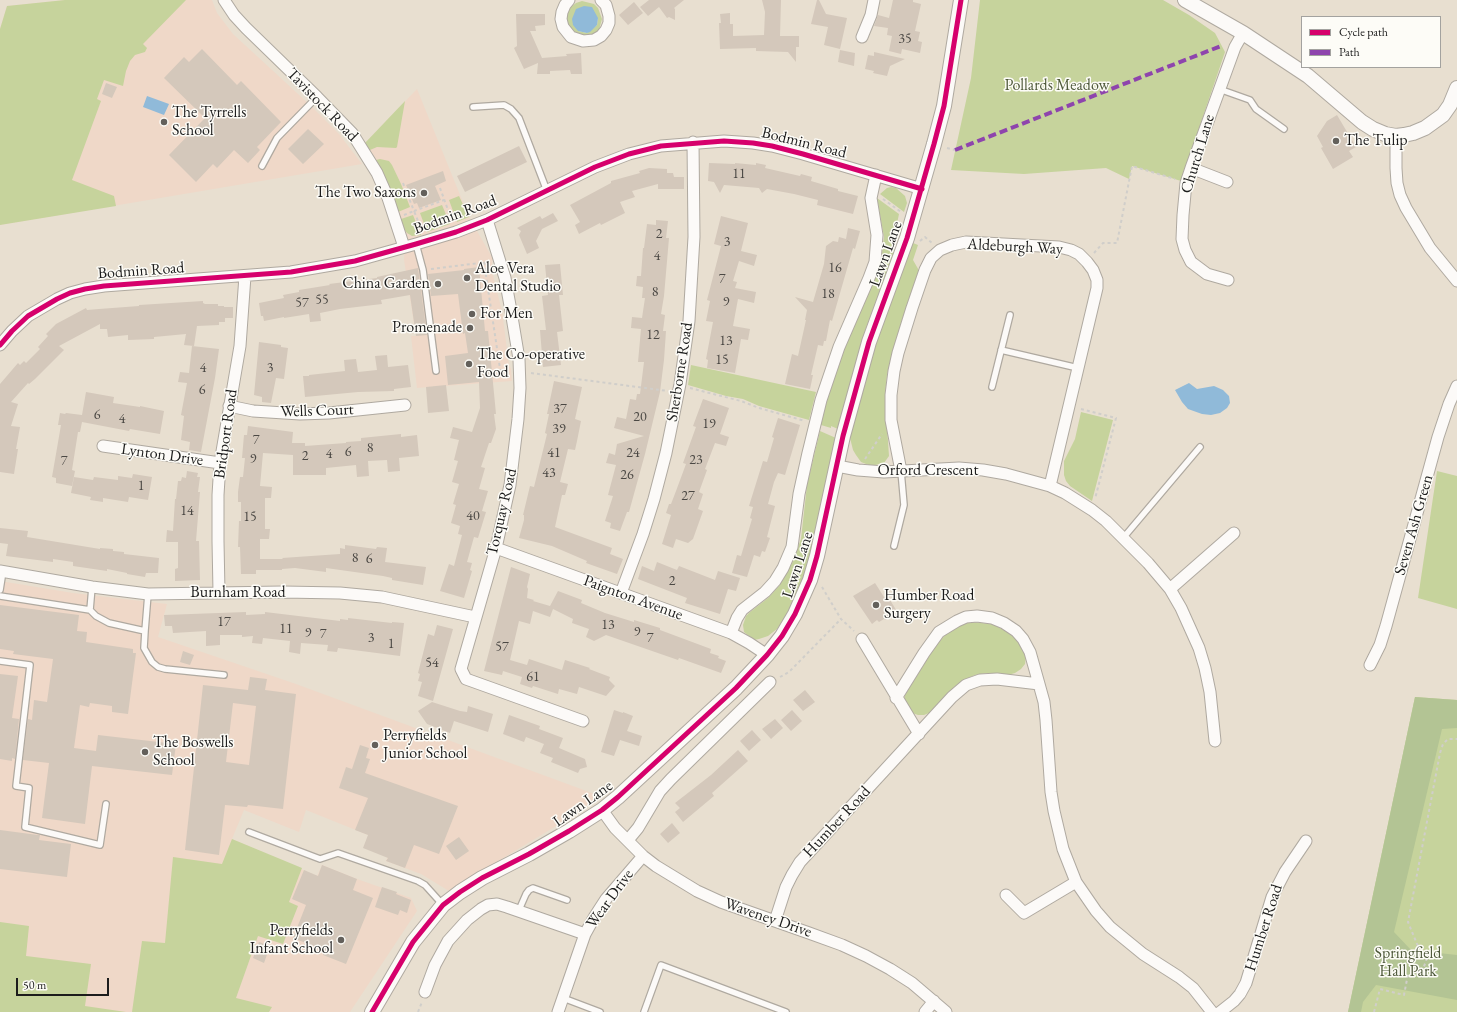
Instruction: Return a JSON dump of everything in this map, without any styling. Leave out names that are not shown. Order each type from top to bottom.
[{"type":"street","name":"Tavistock Road","points":[[224,0],[234,15],[246,28],[352,133],[377,173],[388,198],[404,247]]},
{"type":"street","points":[[569,0],[562,12],[562,24],[564,30],[571,37],[583,41],[594,40],[601,36],[606,30],[609,23],[607,2]]},
{"type":"street","points":[[862,37],[871,15],[874,0]]},
{"type":"street","name":"Lawn Lane","points":[[372,1012],[413,942],[443,905],[482,878],[570,831],[602,810],[618,797],[736,688],[767,655],[782,636],[795,614],[810,580],[817,556],[847,422],[869,342],[922,190],[944,106],[961,0]]},
{"type":"street","points":[[1185,0],[1243,33],[1308,76],[1362,122],[1385,134],[1396,136],[1413,133],[1435,122],[1450,105],[1457,88]]},
{"type":"street","name":"Church Lane","points":[[1228,280],[1207,274],[1191,262],[1185,250],[1182,239],[1183,216],[1186,183],[1219,89],[1235,47],[1243,33]]},
{"type":"street","points":[[1396,136],[1397,183],[1400,195],[1430,248],[1457,281]]},
{"type":"street","name":"Bodmin Road","points":[[0,345],[28,316],[57,299],[85,289],[111,285],[291,272],[355,261],[456,232],[487,220],[595,168],[629,154],[661,146],[693,142],[724,141],[772,146],[876,175],[922,190]]},
{"type":"street","name":"Sherborne Road","points":[[621,593],[643,534],[654,499],[666,453],[680,384],[688,321],[693,252],[693,142]]},
{"type":"street","points":[[1191,168],[1227,182]]},
{"type":"street","name":"Lawn Lane","points":[[731,634],[736,618],[742,610],[765,592],[775,581],[783,568],[792,547],[799,494],[821,400],[838,347],[870,278],[874,262],[878,235],[872,198],[876,175]]},
{"type":"street","name":"Torquay Road","points":[[487,220],[505,278],[519,359],[520,371],[518,418],[510,485],[496,548],[461,663],[461,669],[466,679],[583,721]]},
{"type":"street","name":"Aldeburgh Way","points":[[901,471],[891,420],[890,395],[898,353],[930,258],[940,250],[952,245],[966,242],[1059,247],[1079,254],[1087,262],[1093,270],[1097,280],[1097,288],[1050,486]]},
{"type":"street","name":"Bridport Road","points":[[219,592],[218,533],[220,463],[240,346],[245,276]]},
{"type":"street","name":"Seven Ash Green","points":[[1370,665],[1380,645],[1386,626],[1438,437],[1449,404],[1457,386]]},
{"type":"street","name":"Wells Court","points":[[229,406],[252,411],[300,414],[328,413],[406,405]]},
{"type":"street","name":"Lynton Drive","points":[[103,446],[220,463]]},
{"type":"street","name":"Orford Crescent","points":[[837,466],[858,470],[884,472],[959,468],[1014,475],[1050,486],[1065,493],[1092,510],[1124,537],[1170,589],[1191,628],[1199,648],[1210,692],[1215,741]]},
{"type":"street","points":[[1170,589],[1234,533]]},
{"type":"street","name":"Paignton Avenue","points":[[496,548],[731,634],[749,643],[767,655]]},
{"type":"street","name":"Burnham Road","points":[[1,571],[92,588],[148,594],[219,592],[340,593],[375,596],[422,604],[475,617]]},
{"type":"street","points":[[896,698],[939,632],[957,621],[966,617],[977,616],[992,618],[1016,630],[1030,652],[1044,702],[1051,792],[1054,811],[1063,849],[1076,882],[1092,906],[1110,926],[1143,954],[1179,977],[1193,988],[1212,1012]]},
{"type":"street","points":[[862,639],[896,698],[919,734]]},
{"type":"street","name":"Humber Road","points":[[775,921],[786,887],[800,862],[952,697],[966,685],[980,680],[997,679],[1038,684]]},
{"type":"street","points":[[628,840],[638,828],[660,791],[770,682]]},
{"type":"street","name":"Waveney Drive","points":[[602,810],[615,828],[643,856],[697,891],[721,902],[842,945],[866,956],[890,968],[912,983],[946,1012]]},
{"type":"street","name":"Humber Road","points":[[1220,1012],[1234,1002],[1246,983],[1272,897],[1285,872],[1306,841]]},
{"type":"street","name":"Wear Drive","points":[[558,1012],[585,934],[606,899],[643,856]]},
{"type":"street","points":[[1006,895],[1024,913],[1076,882]]},
{"type":"street","points":[[425,992],[435,965],[443,949],[454,933],[470,917],[488,906],[497,904],[519,910],[585,934]]},
{"type":"street","points":[[925,1012],[934,1001]]},
{"type":"lane","points":[[1219,89],[1250,100],[1256,109],[1284,129]]},
{"type":"lane","points":[[262,166],[277,138],[317,97]]},
{"type":"lane","points":[[472,107],[504,105],[511,109],[519,118],[547,190]]},
{"type":"lane","points":[[421,243],[436,371]]},
{"type":"lane","points":[[992,387],[1010,315]]},
{"type":"lane","points":[[1001,350],[1078,368]]},
{"type":"lane","points":[[1124,537],[1200,447]]},
{"type":"lane","points":[[894,546],[904,505],[901,471]]},
{"type":"lane","points":[[0,590],[1,571]]},
{"type":"lane","points":[[90,610],[92,588]]},
{"type":"lane","points":[[148,594],[144,648],[152,662],[158,667],[165,669],[224,675]]},
{"type":"lane","points":[[0,596],[90,610],[96,616],[109,623],[145,631]]},
{"type":"lane","points":[[0,661],[30,665],[16,786],[29,788],[25,827],[100,845],[106,804]]},
{"type":"lane","points":[[249,832],[320,859],[338,853],[418,881],[425,885],[443,905]]},
{"type":"lane","points":[[519,910],[526,894],[533,888],[567,900]]},
{"type":"lane","points":[[644,1012],[661,965],[786,1012]]},
{"type":"lane","points":[[563,998],[600,1012]]},
{"type":"path","points":[[1087,262],[1103,243],[1117,243],[1132,166],[1186,183]]},
{"type":"path","points":[[403,183],[414,211],[421,243]]},
{"type":"path","points":[[440,188],[456,232]]},
{"type":"path","points":[[395,218],[444,200]]},
{"type":"path","points":[[423,270],[484,262],[500,262]]},
{"type":"path","points":[[484,262],[501,375],[520,371]]},
{"type":"path","points":[[1069,406],[1116,418],[1092,510]]},
{"type":"path","points":[[858,470],[891,420]]},
{"type":"path","points":[[810,580],[819,582],[841,619],[862,639]]},
{"type":"path","points":[[770,682],[789,672],[841,619]]},
{"type":"path","points":[[1374,1012],[1380,989],[1404,995],[1408,974],[1422,972],[1427,958],[1417,944],[1408,922],[1440,753],[1443,744],[1448,739],[1457,738]]},
{"type":"shaded area","name":"The Tyrrells School","points":[[65,0],[212,0],[217,13],[233,34],[339,134],[362,164],[0,225],[0,29],[7,6]]},
{"type":"shaded area","points":[[417,89],[469,217],[493,259],[491,268],[502,311],[512,381],[417,388],[411,336],[416,336],[404,260],[405,232],[387,183],[374,156],[365,143]]},
{"type":"shaded area","name":"The Boswells School","points":[[0,581],[73,593],[167,604],[158,637],[296,684],[600,796],[561,823],[449,891],[421,874],[386,861],[393,845],[306,810],[299,832],[244,810],[232,839],[317,876],[322,865],[411,898],[417,911],[350,1012],[0,1012]]},
{"type":"green space","points":[[65,0],[186,0],[143,44],[147,48],[145,52],[135,55],[130,61],[123,86],[104,80],[97,99],[101,101],[72,180],[114,196],[116,206],[0,225],[0,29],[7,6]]},
{"type":"green space","name":"Pollards Meadow","points":[[980,0],[1163,0],[1189,15],[1215,33],[1225,52],[1181,181],[1132,166],[1129,179],[1106,168],[1024,174],[951,170],[971,78]]},
{"type":"green space","points":[[582,1],[594,4],[598,8],[602,19],[599,30],[595,34],[584,38],[569,30],[566,18],[571,7]],"holes":[[[598,18],[597,25],[587,33],[578,31]]]},
{"type":"green space","points":[[405,101],[397,147],[377,147],[370,150],[365,143]]},
{"type":"green space","points":[[380,159],[389,161],[392,165],[410,207],[398,212],[376,160]]},
{"type":"green space","points":[[887,188],[896,188],[905,196],[907,203],[904,212],[880,194]]},
{"type":"green space","points":[[459,196],[469,217],[457,222],[449,200]]},
{"type":"green space","points":[[877,198],[899,214],[892,248],[896,250],[866,328],[838,429],[831,426],[831,428],[821,425],[829,392],[843,349],[877,274],[882,253],[884,237]]},
{"type":"green space","points":[[442,205],[450,224],[427,232],[420,213]]},
{"type":"green space","points":[[413,215],[421,235],[412,236],[404,229],[401,219]]},
{"type":"green space","points":[[913,243],[918,245],[913,260],[921,274],[892,354],[887,375],[885,395],[889,456],[884,463],[871,466],[861,462],[856,455],[853,450],[849,434],[882,325]]},
{"type":"green space","points":[[691,365],[816,392],[809,420],[759,406],[743,399],[726,396],[688,385]]},
{"type":"green space","points":[[1081,412],[1113,420],[1092,501],[1070,486],[1064,475],[1064,461],[1075,439]]},
{"type":"green space","points":[[820,431],[836,438],[813,544],[804,575],[789,612],[777,629],[768,636],[754,640],[744,632],[743,625],[746,616],[768,598],[779,586],[792,563],[801,539],[807,485]]},
{"type":"green space","points":[[1437,471],[1457,476],[1457,609],[1418,598]]},
{"type":"green space","points":[[970,622],[992,624],[1012,634],[1023,649],[1026,656],[1025,664],[1015,673],[1008,675],[987,673],[975,675],[954,687],[929,713],[918,715],[912,713],[904,699],[905,695],[936,645],[950,630]]},
{"type":"green space","name":"Springfield Hall Park","points":[[1415,697],[1457,700],[1457,1012],[1348,1012]]},
{"type":"green space","points":[[1415,697],[1457,700],[1457,728],[1442,729],[1394,932],[1411,950],[1457,955],[1457,1000],[1376,985],[1363,1002],[1361,1012],[1348,1012]]},
{"type":"green space","points":[[232,839],[302,868],[289,902],[298,906],[283,944],[258,936],[236,998],[272,1007],[269,1012],[132,1012],[142,941],[165,943],[173,857],[222,864]]},
{"type":"green space","points":[[0,922],[29,926],[26,956],[91,964],[85,1006],[126,1012],[0,1012]]},
{"type":"water","points":[[584,6],[592,7],[598,18],[597,25],[587,33],[578,31],[573,25],[572,19],[576,9]]},
{"type":"water","points":[[147,96],[169,104],[164,115],[143,107]]},
{"type":"water","points":[[1189,383],[1197,389],[1214,386],[1223,390],[1229,396],[1230,403],[1227,408],[1220,413],[1211,415],[1202,414],[1188,409],[1175,390]]},
{"type":"building","points":[[649,0],[684,0],[674,8],[675,20],[669,17],[667,18],[659,7],[648,16],[640,7]]},
{"type":"building","points":[[762,0],[781,0],[780,36],[799,36],[799,47],[796,47],[796,62],[788,52],[756,51],[756,48],[720,49],[720,14],[730,13],[730,24],[733,24],[733,36],[764,35],[765,12]]},
{"type":"building","points":[[817,0],[819,0],[826,14],[847,18],[840,49],[824,45],[828,27],[811,24]]},
{"type":"building","points":[[893,0],[913,0],[913,2],[921,4],[915,31],[920,32],[918,41],[922,42],[920,53],[902,49],[901,54],[889,51],[892,36],[887,35],[888,28],[874,26],[878,15],[889,18]]},
{"type":"building","points":[[634,2],[643,13],[628,25],[619,15]]},
{"type":"building","points":[[516,14],[545,14],[545,25],[535,26],[536,31],[530,31],[542,58],[581,53],[582,74],[571,74],[570,70],[550,71],[550,74],[537,74],[538,63],[524,69],[514,48],[517,46]]},
{"type":"building","points":[[202,49],[237,85],[241,81],[281,122],[257,147],[260,150],[248,163],[234,150],[217,168],[213,164],[196,182],[169,155],[205,118],[164,78],[184,57],[189,62]]},
{"type":"building","points":[[840,50],[855,53],[854,66],[838,62]]},
{"type":"building","points":[[874,52],[905,59],[890,66],[887,76],[873,73],[874,71],[865,69],[868,55],[874,56]]},
{"type":"building","points":[[106,83],[117,87],[112,98],[102,94]]},
{"type":"building","name":"The Tulip","points":[[1337,115],[1356,147],[1349,151],[1353,157],[1333,169],[1321,148],[1323,147],[1317,136],[1327,121]]},
{"type":"building","points":[[308,129],[324,144],[303,164],[288,149]]},
{"type":"building","points":[[519,146],[527,162],[465,192],[457,176]]},
{"type":"building","points":[[709,163],[756,165],[756,163],[766,165],[765,168],[800,176],[801,174],[812,177],[811,181],[838,189],[838,191],[858,196],[853,214],[817,205],[818,200],[767,189],[762,193],[759,188],[724,185],[720,193],[714,182],[708,181]]},
{"type":"building","points":[[649,168],[667,169],[667,173],[673,173],[674,177],[684,177],[684,189],[658,189],[658,184],[632,191],[635,197],[620,202],[625,213],[601,225],[600,223],[579,234],[575,225],[580,222],[570,205],[611,183],[611,181],[640,173],[639,171]]},
{"type":"building","name":"The Two Saxons","points":[[443,171],[446,181],[435,186],[441,200],[419,208],[417,203],[414,204],[406,185]]},
{"type":"building","points":[[553,213],[558,221],[542,229],[536,241],[539,248],[527,254],[519,235],[521,231],[517,228],[540,216],[542,219]]},
{"type":"building","points":[[721,216],[748,223],[741,251],[757,255],[754,266],[739,261],[733,281],[737,282],[735,288],[756,292],[754,303],[738,299],[733,326],[750,329],[748,340],[741,339],[735,373],[707,368],[708,360],[706,359],[713,322],[706,321],[710,301],[707,300],[721,246],[714,244]]},
{"type":"building","points":[[656,220],[668,221],[666,238],[669,238],[661,314],[665,315],[663,331],[666,331],[664,360],[660,392],[645,454],[629,512],[627,512],[620,531],[610,528],[611,523],[605,521],[613,496],[608,495],[616,465],[606,463],[609,453],[615,455],[617,444],[644,436],[614,428],[617,417],[626,419],[630,399],[636,400],[637,394],[640,394],[644,362],[638,362],[641,329],[631,328],[632,317],[642,318],[645,298],[642,298],[643,287],[636,286],[637,276],[641,276],[643,248],[647,224],[656,225]]},
{"type":"building","points":[[848,228],[860,231],[855,249],[853,248],[832,321],[830,320],[826,341],[824,341],[823,346],[818,345],[811,375],[813,375],[810,389],[785,384],[792,354],[798,356],[806,320],[807,310],[795,297],[813,302],[824,264],[826,246],[833,241],[838,242],[839,237],[846,239]]},
{"type":"building","points":[[560,264],[563,295],[559,295],[563,331],[557,332],[561,365],[543,367],[540,330],[546,330],[542,296],[548,295],[545,265]]},
{"type":"building","points":[[479,267],[485,331],[488,331],[496,414],[494,414],[496,429],[491,443],[489,443],[481,467],[485,468],[479,489],[488,491],[482,511],[486,512],[478,538],[474,537],[467,562],[472,563],[470,570],[472,571],[464,598],[440,591],[449,564],[454,566],[462,535],[458,534],[460,526],[451,523],[456,505],[453,504],[459,484],[452,482],[458,461],[454,460],[459,440],[450,438],[453,427],[472,432],[480,408],[479,382],[448,385],[445,356],[468,353],[465,333],[463,334],[458,294],[431,296],[428,274]]},
{"type":"building","points":[[418,268],[427,335],[416,336],[410,295],[381,300],[382,304],[320,313],[321,321],[310,322],[309,314],[264,321],[263,316],[261,316],[259,303],[284,298],[283,295],[299,292],[299,290],[330,285],[329,284],[377,278]]},
{"type":"building","points":[[203,301],[205,304],[218,304],[218,306],[233,307],[233,318],[225,318],[225,322],[219,322],[219,325],[197,326],[194,346],[184,345],[186,334],[154,337],[154,339],[128,340],[128,335],[108,337],[107,329],[100,329],[100,324],[59,346],[64,350],[35,379],[29,384],[28,383],[11,402],[18,404],[11,426],[20,427],[16,449],[18,449],[14,474],[0,472],[0,384],[18,363],[20,365],[24,361],[26,363],[40,349],[38,347],[48,336],[46,334],[56,324],[86,308],[87,310]]},
{"type":"building","points":[[259,342],[281,345],[281,347],[288,348],[284,379],[276,378],[271,403],[262,402],[262,397],[254,395]]},
{"type":"building","points":[[192,346],[219,349],[201,452],[189,450],[190,442],[181,440],[184,416],[181,415],[187,383],[178,382],[180,372],[189,373]]},
{"type":"building","points":[[387,355],[388,367],[408,365],[411,387],[394,389],[394,391],[358,392],[305,397],[303,376],[345,371],[344,360],[356,359],[358,372],[377,370],[375,356]]},
{"type":"building","points":[[554,381],[582,387],[575,419],[581,421],[575,450],[568,449],[560,482],[568,484],[565,495],[562,495],[555,527],[612,548],[610,554],[623,559],[617,574],[586,563],[587,561],[552,546],[519,538],[530,486],[534,487],[547,434],[545,433],[549,414],[547,414]]},
{"type":"building","points":[[446,385],[449,411],[428,413],[426,387]]},
{"type":"building","points":[[86,392],[114,397],[113,403],[140,406],[164,411],[160,434],[130,429],[129,431],[82,422],[80,432],[78,432],[72,470],[75,471],[72,486],[56,483],[56,478],[52,477],[61,425],[58,425],[60,413],[82,415]]},
{"type":"building","points":[[703,399],[729,408],[720,434],[729,437],[726,446],[715,443],[705,469],[707,470],[699,492],[703,494],[698,509],[703,511],[693,539],[688,543],[676,539],[673,548],[662,544],[671,515],[666,513],[669,504],[671,504],[686,464],[683,463],[696,427],[693,426]]},
{"type":"building","points":[[778,418],[800,425],[785,475],[778,473],[768,504],[775,506],[767,537],[770,538],[765,552],[762,551],[760,557],[754,555],[747,577],[732,573],[737,555],[741,556],[752,519],[750,518],[753,507],[749,506],[763,461],[767,462],[774,438],[772,437]]},
{"type":"building","points":[[248,426],[293,432],[292,443],[305,443],[305,446],[346,443],[361,441],[361,438],[401,434],[401,437],[417,435],[419,456],[399,458],[400,471],[388,472],[387,460],[368,461],[369,476],[357,477],[356,465],[326,468],[326,475],[293,475],[293,455],[263,453],[260,486],[272,487],[271,498],[265,498],[265,529],[270,529],[269,539],[260,539],[260,559],[283,559],[282,558],[340,554],[340,548],[345,549],[345,545],[376,549],[377,547],[387,548],[385,562],[426,567],[423,585],[392,580],[392,578],[383,576],[326,568],[326,572],[295,568],[282,570],[256,570],[256,574],[241,574],[240,547],[238,547],[239,521],[241,521],[241,502],[238,502],[238,492],[240,477],[243,477],[245,458],[242,458],[244,435],[247,435]]},
{"type":"building","points":[[187,471],[198,473],[197,477],[200,477],[196,541],[199,541],[200,580],[175,581],[175,569],[178,568],[178,542],[166,542],[167,530],[173,531],[178,481],[181,481],[182,477],[186,478]]},
{"type":"building","points":[[133,474],[152,477],[148,500],[129,497],[128,502],[103,498],[103,502],[90,500],[91,497],[71,493],[74,477],[93,480],[94,477],[118,480],[118,476],[132,478]]},
{"type":"building","points":[[0,528],[28,531],[27,537],[100,549],[113,549],[113,551],[124,552],[124,554],[159,558],[158,573],[146,573],[145,577],[107,569],[107,571],[73,566],[73,562],[53,559],[53,562],[6,556],[8,544],[0,543]]},
{"type":"building","points":[[657,562],[677,570],[679,566],[715,580],[718,571],[740,578],[736,591],[728,589],[720,614],[685,603],[687,598],[638,579],[642,566],[654,571]]},
{"type":"building","points":[[511,567],[530,574],[527,587],[527,598],[550,606],[558,591],[582,600],[581,603],[605,613],[660,628],[660,630],[711,649],[710,653],[719,656],[718,658],[726,661],[721,673],[606,635],[594,641],[586,637],[589,629],[572,623],[573,619],[553,609],[550,617],[533,611],[530,624],[519,621],[510,660],[527,665],[529,659],[562,670],[565,660],[590,668],[589,669],[610,677],[609,680],[615,686],[606,696],[579,687],[577,694],[559,689],[558,694],[533,686],[532,688],[520,684],[522,677],[503,671],[502,675],[484,671]]},
{"type":"building","name":"Humber Road Surgery","points":[[875,583],[884,597],[887,595],[898,613],[886,620],[884,619],[879,622],[877,620],[872,624],[853,596]]},
{"type":"building","points":[[0,605],[79,615],[77,631],[87,632],[86,642],[133,649],[133,653],[136,653],[128,714],[112,712],[112,706],[90,703],[89,707],[80,705],[74,748],[96,751],[98,735],[176,744],[172,775],[92,766],[85,824],[42,818],[49,763],[23,760],[28,719],[32,720],[34,700],[47,702],[53,659],[13,654],[14,651],[0,649]]},
{"type":"building","points":[[246,612],[246,615],[265,614],[265,612],[340,621],[340,619],[348,620],[348,618],[404,623],[400,656],[338,648],[337,652],[327,651],[328,645],[301,643],[300,654],[289,652],[290,641],[263,638],[262,644],[252,643],[253,636],[242,637],[242,635],[220,635],[220,645],[206,646],[206,631],[173,633],[172,626],[165,626],[164,615]]},
{"type":"building","points":[[437,625],[453,629],[433,701],[418,696],[422,682],[418,681],[420,674],[418,673],[428,634],[434,636]]},
{"type":"building","points":[[183,651],[194,655],[190,665],[180,662]]},
{"type":"building","points":[[0,674],[18,676],[12,718],[19,719],[15,759],[12,758],[12,761],[0,759]]},
{"type":"building","points":[[250,677],[267,679],[265,690],[296,694],[283,809],[248,805],[247,807],[225,805],[219,855],[185,850],[203,685],[248,690]],"holes":[[[233,703],[256,706],[249,765],[226,762]]]},
{"type":"building","points":[[805,690],[815,702],[803,711],[793,700]]},
{"type":"building","points":[[432,702],[460,711],[467,712],[468,706],[493,714],[488,732],[454,721],[450,733],[427,724],[418,711]]},
{"type":"building","points":[[614,710],[633,716],[627,731],[642,736],[639,746],[620,740],[614,756],[601,752]]},
{"type":"building","points":[[792,710],[802,721],[791,731],[781,720]]},
{"type":"building","points":[[509,715],[540,726],[539,729],[563,738],[559,748],[585,759],[587,767],[580,769],[578,773],[551,762],[553,758],[540,753],[544,744],[526,737],[524,742],[503,734]]},
{"type":"building","points":[[775,719],[783,728],[771,739],[762,729]]},
{"type":"building","points":[[752,730],[761,740],[749,751],[740,741]]},
{"type":"building","points":[[360,745],[369,748],[366,758],[370,759],[365,773],[458,806],[439,854],[414,845],[405,868],[386,861],[388,858],[363,848],[368,835],[355,830],[368,798],[339,788],[346,767],[352,769]]},
{"type":"building","points":[[738,750],[748,761],[712,793],[714,796],[683,822],[675,812],[680,808],[675,803],[711,775]]},
{"type":"building","points":[[672,823],[680,833],[668,843],[660,834]]},
{"type":"building","points":[[0,830],[40,835],[39,840],[71,844],[67,877],[0,869]]},
{"type":"building","points":[[459,837],[469,851],[456,860],[446,846]]},
{"type":"building","points":[[322,865],[357,879],[353,890],[373,898],[346,964],[323,955],[324,950],[293,938],[306,905],[292,899],[304,870],[318,876]]},
{"type":"building","points":[[382,887],[397,892],[396,894],[411,900],[407,913],[400,910],[398,915],[375,907]]},
{"type":"building","points":[[259,942],[270,946],[264,963],[253,958]]},
{"type":"marked path","points":[[955,150],[1221,46]]},
{"type":"cycle path","points":[[372,1012],[413,942],[443,905],[482,878],[529,854],[569,831],[602,810],[618,797],[736,688],[767,655],[782,636],[795,614],[810,580],[817,556],[843,436],[869,342],[907,238],[934,144],[944,106],[961,0]]},
{"type":"cycle path","points":[[0,345],[28,316],[70,293],[104,286],[291,272],[355,261],[456,232],[487,220],[595,167],[629,154],[661,146],[724,141],[772,146],[922,189]]},
{"type":"place","name":"The Tyrrells School","points":[[164,122]]},
{"type":"place","name":"The Tulip","points":[[1336,141]]},
{"type":"place","name":"The Two Saxons","points":[[424,193]]},
{"type":"place","name":"Aloe Vera Dental Studio","points":[[467,278]]},
{"type":"place","name":"China Garden","points":[[438,284]]},
{"type":"place","name":"For Men","points":[[472,314]]},
{"type":"place","name":"Promenade","points":[[470,328]]},
{"type":"place","name":"The Co-operative Food","points":[[469,364]]},
{"type":"place","name":"Humber Road Surgery","points":[[876,605]]},
{"type":"place","name":"Perryfields Junior School","points":[[375,745]]},
{"type":"place","name":"The Boswells School","points":[[145,752]]},
{"type":"place","name":"Perryfields Infant School","points":[[341,940]]}]
